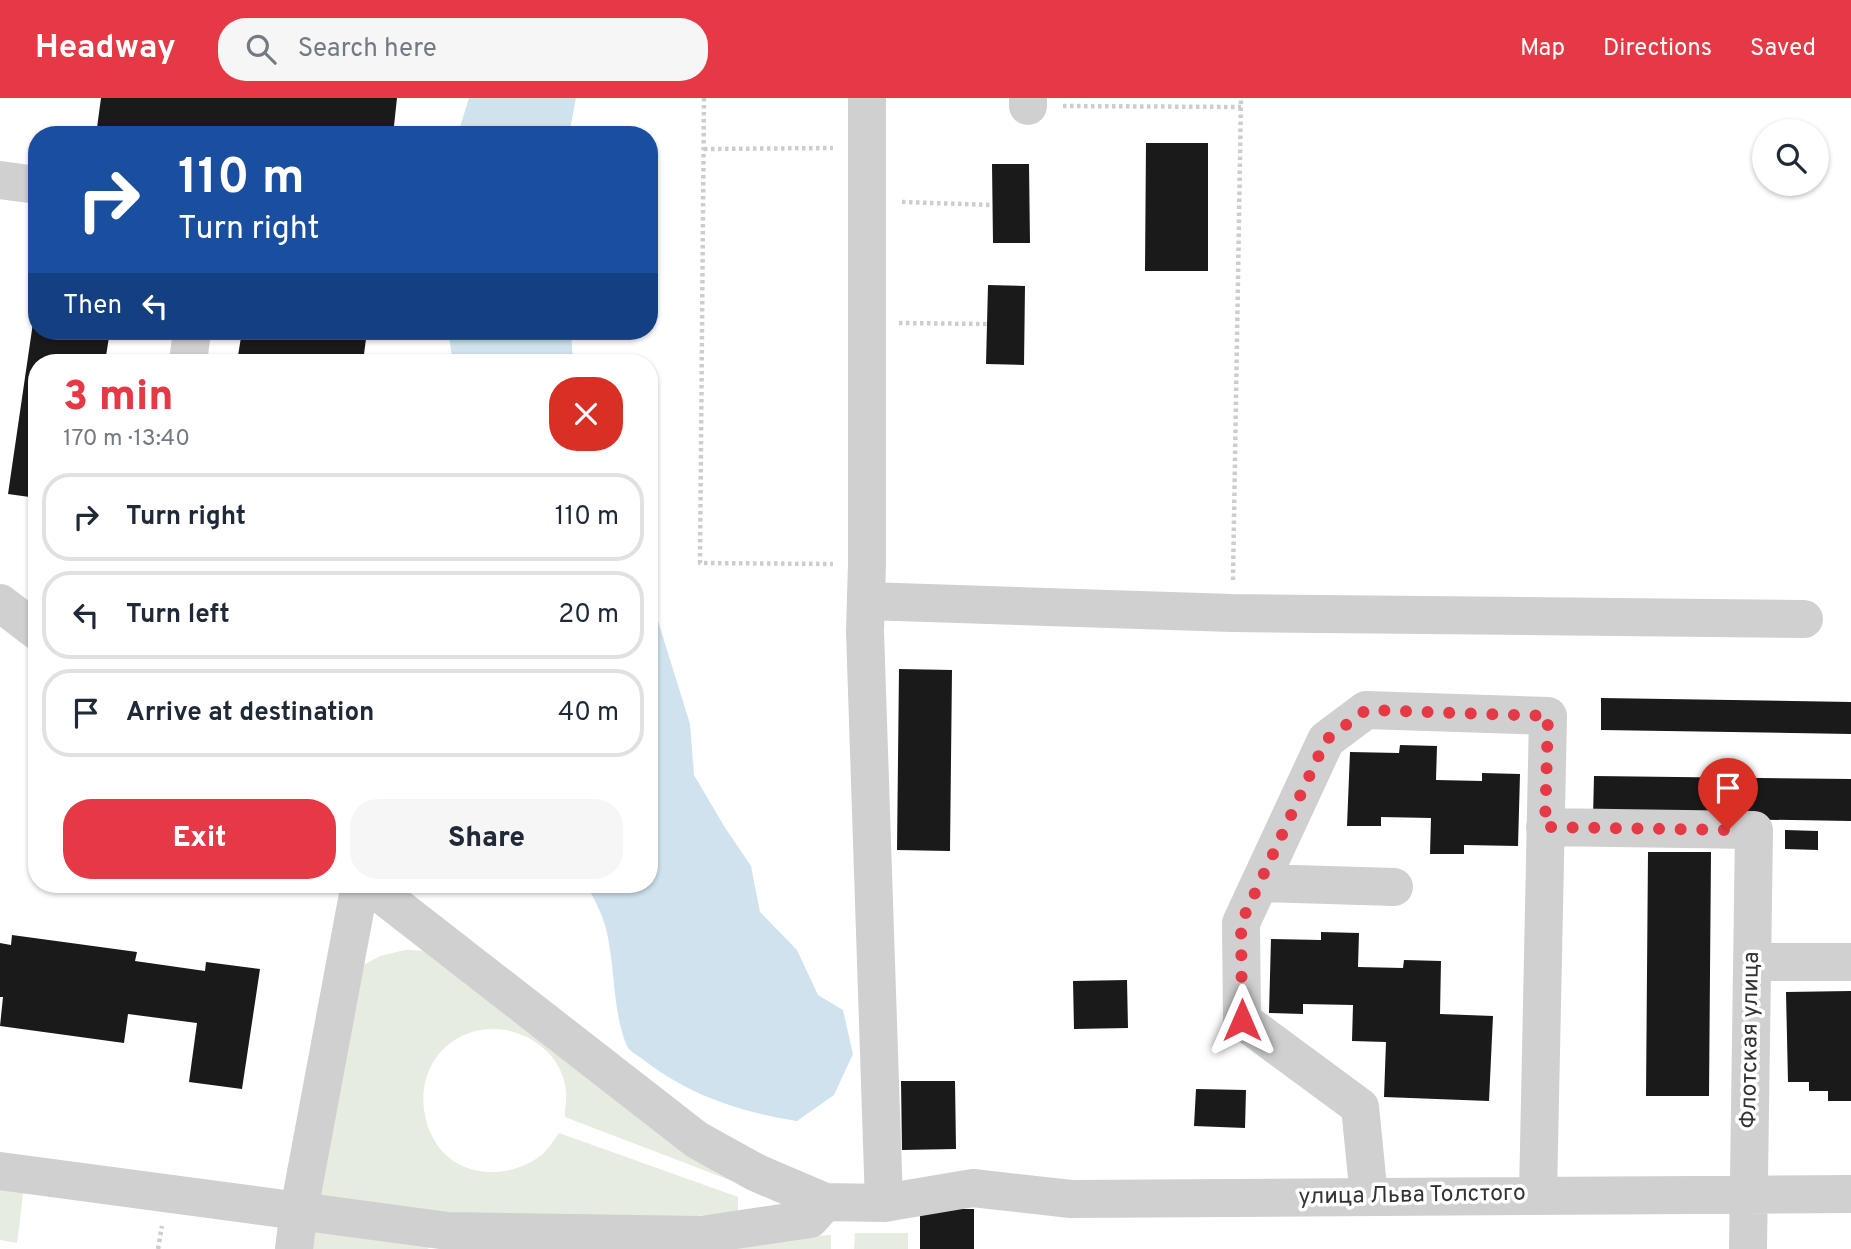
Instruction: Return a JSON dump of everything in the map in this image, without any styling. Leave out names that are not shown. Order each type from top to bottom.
[{"type":"street","points":[[867,98],[865,631],[884,1202]]},
{"type":"street","points":[[0,180],[28,184]]},
{"type":"street","points":[[867,601],[1232,613],[1804,619]]},
{"type":"street","points":[[0,603],[28,624]]},
{"type":"street","points":[[1369,1197],[1360,1107],[1242,1020],[1241,923],[1326,740],[1366,710],[1548,716],[1538,1195]]},
{"type":"street","name":"Флотская улица","points":[[1545,827],[1754,830],[1748,1249]]},
{"type":"street","points":[[1260,883],[1394,887]]},
{"type":"street","points":[[293,1249],[358,893]]},
{"type":"street","points":[[0,1171],[166,1195],[299,1210],[447,1240],[700,1242],[810,1219],[825,1202],[757,1173],[696,1140],[380,893]]},
{"type":"street","points":[[1752,962],[1851,962]]},
{"type":"street","name":"улица Льва Толстого","points":[[825,1202],[884,1202],[973,1188],[1072,1199],[1851,1195]]},
{"type":"path","points":[[704,98],[700,563],[867,564]]},
{"type":"path","points":[[1232,613],[1241,98]]},
{"type":"path","points":[[1028,102],[1241,107]]},
{"type":"path","points":[[704,149],[867,148]]},
{"type":"path","points":[[867,201],[993,205]]},
{"type":"path","points":[[867,323],[987,324]]},
{"type":"shaded area","points":[[405,950],[432,951],[740,1184],[565,1117],[566,1090],[553,1058],[541,1046],[526,1037],[493,1029],[460,1037],[435,1059],[428,1074],[424,1090],[427,1122],[442,1151],[452,1160],[464,1167],[489,1172],[516,1168],[542,1155],[559,1133],[738,1197],[738,1212],[666,1219],[437,1214],[314,1195],[356,969],[380,956]]},
{"type":"shaded area","points":[[0,1184],[24,1187],[17,1243],[0,1240]]},
{"type":"shaded area","points":[[314,1227],[429,1242],[428,1249],[303,1249]]},
{"type":"shaded area","points":[[855,1233],[908,1233],[908,1249],[854,1249]]},
{"type":"shaded area","points":[[831,1235],[831,1249],[711,1249],[714,1244]]},
{"type":"water","points":[[469,98],[576,98],[571,126],[460,126]]},
{"type":"water","points":[[449,340],[572,340],[572,354],[452,354]]},
{"type":"water","points":[[658,621],[690,724],[694,775],[751,866],[760,912],[797,950],[818,995],[843,1010],[853,1054],[834,1095],[797,1121],[756,1113],[717,1101],[680,1084],[631,1051],[627,1047],[616,1005],[607,931],[590,893],[658,893]]},
{"type":"building","points":[[101,98],[397,98],[394,126],[97,126]]},
{"type":"building","points":[[1146,143],[1208,143],[1208,271],[1145,271]]},
{"type":"building","points":[[992,164],[1029,164],[1030,243],[993,243]]},
{"type":"building","points":[[988,285],[1025,286],[1024,365],[986,364]]},
{"type":"building","points":[[30,340],[109,340],[106,354],[28,354]]},
{"type":"building","points":[[241,340],[366,340],[364,354],[238,354]]},
{"type":"building","points":[[28,357],[28,497],[8,494]]},
{"type":"building","points":[[899,669],[952,670],[950,851],[897,850]]},
{"type":"building","points":[[1601,698],[1851,702],[1851,734],[1601,730]]},
{"type":"building","points":[[1400,745],[1437,746],[1436,780],[1482,781],[1482,773],[1520,774],[1518,846],[1464,845],[1464,854],[1430,854],[1431,818],[1381,817],[1381,826],[1347,826],[1350,752],[1399,753]]},
{"type":"building","points":[[1594,776],[1851,779],[1851,821],[1593,817]]},
{"type":"building","points":[[1785,830],[1818,831],[1818,850],[1785,849]]},
{"type":"building","points":[[1648,852],[1711,852],[1709,1096],[1646,1096]]},
{"type":"building","points":[[1321,932],[1359,933],[1358,967],[1403,968],[1404,960],[1441,961],[1440,1014],[1493,1016],[1489,1101],[1384,1097],[1386,1042],[1352,1041],[1353,1005],[1303,1004],[1303,1014],[1269,1013],[1271,939],[1321,940]]},
{"type":"building","points":[[12,935],[137,952],[135,961],[205,971],[206,962],[260,969],[242,1089],[189,1082],[197,1023],[128,1014],[124,1043],[0,1026],[3,997],[0,997],[0,943],[11,945]]},
{"type":"building","points":[[1127,980],[1128,1028],[1074,1029],[1073,981]]},
{"type":"building","points":[[1851,991],[1851,1101],[1828,1101],[1828,1091],[1809,1091],[1809,1082],[1788,1082],[1786,992]]},
{"type":"building","points":[[901,1081],[955,1081],[956,1149],[902,1150]]},
{"type":"building","points":[[1196,1089],[1246,1090],[1245,1128],[1194,1126]]},
{"type":"building","points":[[920,1209],[974,1209],[974,1249],[920,1249]]},
{"type":"route","points":[[1242,1020],[1241,923],[1326,740],[1366,710],[1548,716],[1545,827],[1728,830]]}]
